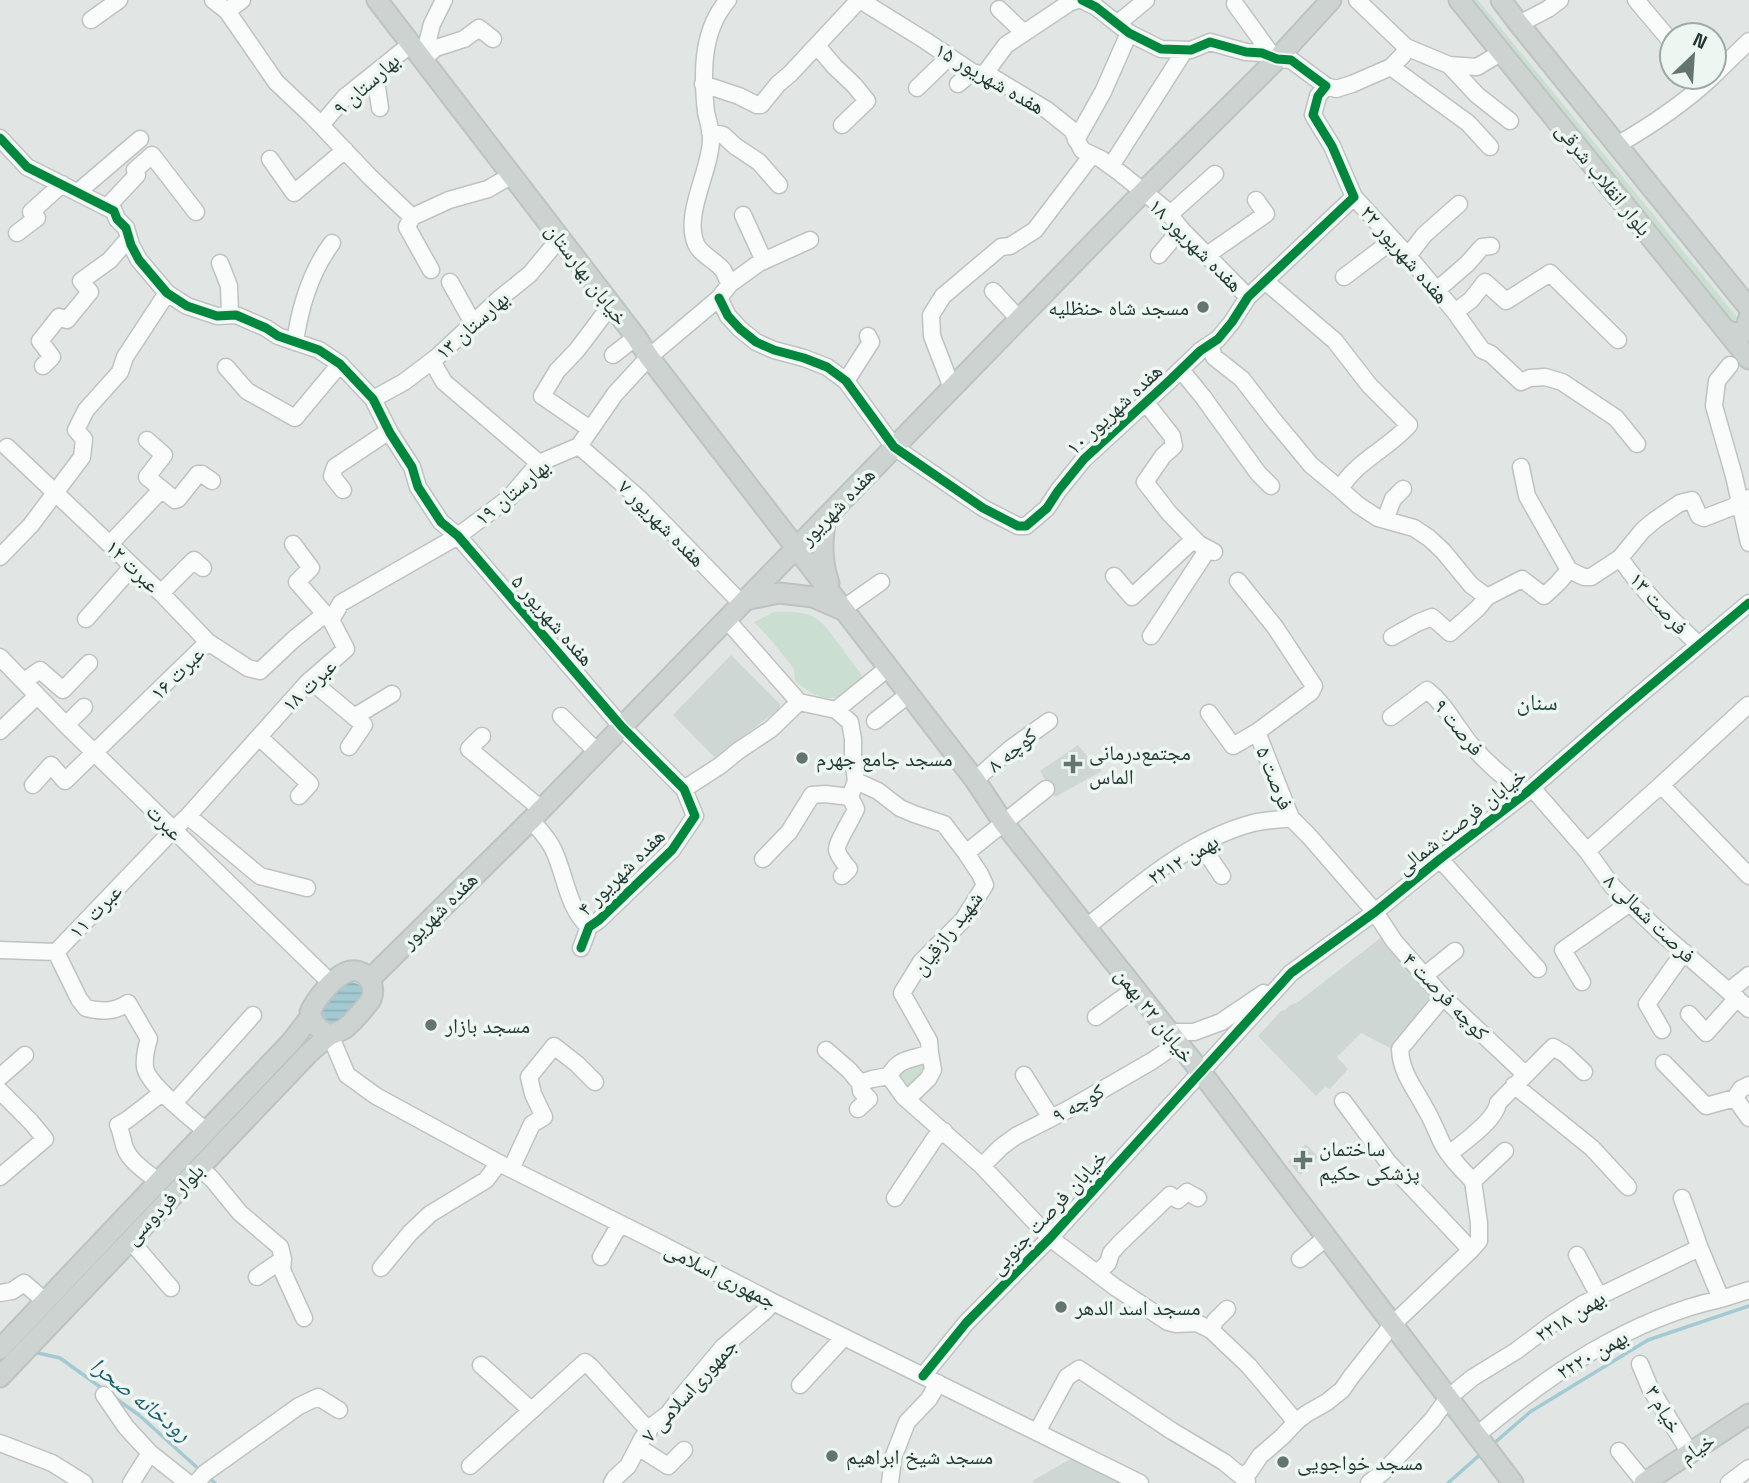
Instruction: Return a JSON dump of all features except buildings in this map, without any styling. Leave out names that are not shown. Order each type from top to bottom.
[{"type":"main road","name":"خیابان بهارستان","points":[[377,0],[797,547]]},
{"type":"main road","name":"هفده شهریور","points":[[370,979],[536,815],[1143,192],[1278,59],[1331,0]]},
{"type":"main road","name":"بلوار انقلاب شرقی","points":[[1459,0],[1726,330],[1740,362]]},
{"type":"main road","name":"بلوار انقلاب شرقی","points":[[1501,0],[1748,305]]},
{"type":"main road","points":[[1726,330],[1734,333],[1745,332],[1748,305]]},
{"type":"main road","points":[[826,517],[822,543],[824,569],[841,604]]},
{"type":"main road","name":"خیابان ۲۲ بهمن","points":[[797,547],[975,780],[1003,822],[1201,1072],[1513,1483]]},
{"type":"main road","points":[[744,602],[779,593],[841,604]]},
{"type":"main road","points":[[356,970],[370,979],[373,989],[371,999],[342,1031],[330,1035],[313,1023],[310,1012],[314,1003],[344,973],[356,970]]},
{"type":"main road","name":"بلوار فردوسی","points":[[0,1349],[292,1041],[311,1016]]},
{"type":"main road","name":"بلوار فردوسی","points":[[0,1377],[308,1054],[330,1035]]},
{"type":"main road","name":"خیام","points":[[1645,1483],[1749,1414]]},
{"type":"street","points":[[91,20],[119,0]]},
{"type":"street","points":[[212,0],[227,12],[276,82],[412,217]]},
{"type":"street","points":[[227,12],[242,0]]},
{"type":"street","points":[[417,52],[444,0]]},
{"type":"street","points":[[703,85],[739,96],[759,106],[860,0]]},
{"type":"street","name":"هفده شهریور ۱۵","points":[[860,0],[977,74],[994,78],[1047,110],[1072,130],[1082,150],[1111,166],[1143,192]]},
{"type":"street","points":[[958,85],[977,74],[1006,45],[1077,0]]},
{"type":"street","points":[[1082,0],[1096,7],[1123,29],[1161,49],[1191,50],[1210,41],[1246,52],[1291,60],[1326,86],[1336,89],[1391,67],[1403,55],[1406,47]]},
{"type":"street","points":[[1076,139],[1104,92],[1123,29],[1146,0]]},
{"type":"street","points":[[1357,0],[1406,47],[1449,65],[1477,67],[1502,52]]},
{"type":"street","points":[[1518,24],[1560,0]]},
{"type":"street","points":[[1636,0],[1658,26]]},
{"type":"street","points":[[724,1],[717,14],[704,57],[703,85],[711,138],[705,173],[696,202],[693,228],[696,245],[723,271],[730,284]]},
{"type":"street","points":[[1235,4],[1269,51],[1278,59]]},
{"type":"street","points":[[999,9],[1024,33]]},
{"type":"street","name":"بهارستان ۹","points":[[321,125],[345,97],[375,74],[417,52],[464,40],[479,28],[493,39]]},
{"type":"street","points":[[1728,61],[1749,41]]},
{"type":"street","points":[[817,46],[867,101],[842,125]]},
{"type":"street","points":[[1111,166],[1185,50]]},
{"type":"street","points":[[917,88],[949,57]]},
{"type":"street","points":[[1449,65],[1477,95],[1510,121]]},
{"type":"street","points":[[1391,67],[1468,123],[1490,146]]},
{"type":"street","points":[[375,74],[380,108]]},
{"type":"street","name":"هفده شهریور ۲۲","points":[[1326,86],[1318,96],[1313,115],[1332,146],[1354,197],[1437,290],[1482,350],[1491,354],[1521,382],[1545,377],[1562,382],[1586,396],[1616,418],[1637,443]]},
{"type":"street","points":[[1617,145],[1656,122],[1697,91]]},
{"type":"street","points":[[710,132],[723,135],[759,162],[779,185]]},
{"type":"street","points":[[0,138],[27,167],[114,211],[117,219],[126,228],[139,260],[167,293],[125,357],[120,372],[86,410],[76,430],[84,439],[82,457],[31,525],[0,557]]},
{"type":"street","points":[[78,192],[140,139]]},
{"type":"street","points":[[270,159],[294,193],[345,150]]},
{"type":"street","points":[[108,206],[137,175],[135,170],[152,155],[196,212]]},
{"type":"street","points":[[952,388],[932,336],[931,315],[943,296],[1001,247],[1010,246],[1035,230],[1092,155]]},
{"type":"street","points":[[1170,215],[1215,174]]},
{"type":"street","points":[[431,270],[407,227],[412,217],[449,200],[488,189],[512,175]]},
{"type":"street","points":[[18,233],[37,218],[32,212],[62,184]]},
{"type":"street","name":"هفده شهریور ۱۸","points":[[1143,192],[1170,215],[1248,297]]},
{"type":"street","name":"هفده شهریور ۲۲","points":[[1248,297],[1354,197]]},
{"type":"street","points":[[1207,255],[1266,214],[1256,200]]},
{"type":"street","points":[[1408,256],[1424,235],[1459,204]]},
{"type":"street","points":[[743,215],[764,261]]},
{"type":"street","points":[[1159,255],[1182,230]]},
{"type":"street","points":[[43,366],[52,357],[40,341],[59,317],[67,320],[90,292],[81,281],[110,260],[129,238]]},
{"type":"street","name":"بهارستان ۱۳","points":[[373,399],[404,382],[432,361],[530,274],[560,239]]},
{"type":"street","points":[[579,446],[615,394],[649,357],[719,298],[730,284],[759,263],[810,240]]},
{"type":"street","points":[[1345,277],[1393,240]]},
{"type":"street","points":[[295,342],[299,316],[310,284],[321,258],[332,243]]},
{"type":"street","points":[[1437,290],[1482,247],[1491,246]]},
{"type":"street","points":[[220,263],[229,286],[230,315]]},
{"type":"street","name":"هفده شهریور ۲۲","points":[[1455,312],[1471,300],[1485,282],[1506,301],[1550,273],[1618,340]]},
{"type":"street","points":[[1265,281],[1335,341],[1369,385],[1409,425],[1400,436],[1358,467],[1340,489]]},
{"type":"street","points":[[450,282],[473,323]]},
{"type":"street","points":[[993,291],[1019,319]]},
{"type":"street","name":"هفده شهریور ۵","points":[[167,293],[187,306],[217,316],[236,315],[319,350],[340,364],[373,399],[412,467],[418,487],[441,522],[457,536],[622,727]]},
{"type":"street","name":"هفده شهریور ۱۰","points":[[894,447],[983,508],[1018,526],[1026,526],[1047,508],[1084,458],[1200,351],[1218,339],[1248,297]]},
{"type":"street","points":[[719,298],[728,316],[756,342],[827,367],[846,382],[894,447]]},
{"type":"street","points":[[590,429],[542,396],[557,371],[577,350],[611,305]]},
{"type":"street","points":[[846,382],[871,342],[868,336]]},
{"type":"street","points":[[613,355],[635,337]]},
{"type":"street","points":[[1210,344],[1214,357],[1242,379],[1311,465],[1358,505],[1378,518],[1414,528],[1429,538],[1471,585],[1487,597]]},
{"type":"street","points":[[432,361],[444,382],[539,463]]},
{"type":"street","points":[[1740,362],[1717,382],[1714,406],[1745,501],[1749,543]]},
{"type":"street","points":[[226,367],[247,391],[295,418],[340,364]]},
{"type":"street","points":[[1181,370],[1258,473],[1271,486]]},
{"type":"street","points":[[1146,402],[1172,436],[1174,446],[1163,456],[1145,482],[1169,513],[1205,547]]},
{"type":"street","points":[[343,490],[332,476],[335,467],[389,430]]},
{"type":"street","points":[[148,440],[164,455],[148,477],[177,500],[198,474],[212,481]]},
{"type":"street","name":"بهارستان ۱۹","points":[[457,536],[509,498],[539,463],[579,446]]},
{"type":"street","name":"هفده شهریور ۷","points":[[579,446],[640,499],[744,602]]},
{"type":"street","name":"عبرت ۱۲","points":[[7,447],[161,593],[208,642]]},
{"type":"street","points":[[1521,467],[1527,496],[1569,570],[1584,577],[1591,578],[1620,558],[1643,530],[1680,503],[1692,500],[1699,516],[1704,518],[1745,501]]},
{"type":"street","points":[[110,544],[162,489]]},
{"type":"street","points":[[1385,520],[1393,499],[1403,489]]},
{"type":"street","points":[[293,544],[311,568],[297,582],[328,617],[341,603],[457,536]]},
{"type":"street","points":[[1114,576],[1132,597],[1205,547]]},
{"type":"street","points":[[1152,636],[1205,547]]},
{"type":"street","name":"فرصت ۱۳","points":[[1620,558],[1653,602],[1699,645]]},
{"type":"street","points":[[161,593],[194,560],[203,568]]},
{"type":"street","points":[[86,619],[132,567]]},
{"type":"street","points":[[1392,637],[1433,617],[1450,633],[1487,597],[1522,579],[1544,596],[1569,570]]},
{"type":"street","name":"فرصت ۵","points":[[1238,581],[1275,627],[1314,686],[1311,692],[1257,732],[1291,818],[1310,836],[1375,912]]},
{"type":"street","points":[[841,604],[881,582]]},
{"type":"street","name":"خیابان فرصت شمالی","points":[[1201,1072],[1292,973],[1375,912],[1529,790],[1749,603]]},
{"type":"street","name":"عبرت ۱۶","points":[[33,785],[51,765],[65,781],[208,642],[248,668],[260,671],[294,639],[328,617]]},
{"type":"street","name":"عبرت ۱۸","points":[[173,830],[310,680],[346,649],[328,617]]},
{"type":"street","points":[[726,619],[799,702],[836,710],[850,722],[856,781],[850,797],[856,809],[837,843],[836,850],[849,869],[842,876]]},
{"type":"street","name":"عبرت","points":[[0,657],[66,725],[332,984]]},
{"type":"street","points":[[24,681],[40,670],[63,690],[89,663]]},
{"type":"street","points":[[836,710],[888,668]]},
{"type":"street","points":[[310,680],[364,725],[349,747]]},
{"type":"street","name":"فرصت ۹","points":[[1391,717],[1427,690],[1437,698],[1471,745],[1504,778],[1529,790]]},
{"type":"street","points":[[354,717],[392,694]]},
{"type":"street","points":[[875,721],[909,694]]},
{"type":"street","points":[[0,731],[37,696]]},
{"type":"street","points":[[622,727],[684,789],[771,729],[799,702]]},
{"type":"street","points":[[1587,851],[1748,705],[1749,707]]},
{"type":"street","points":[[66,725],[84,707]]},
{"type":"street","points":[[1209,713],[1233,746],[1257,732]]},
{"type":"street","points":[[561,716],[597,752]]},
{"type":"street","name":"کوچه ۸","points":[[975,780],[1010,749],[1049,721]]},
{"type":"street","points":[[482,736],[470,749],[536,815],[554,851],[570,899],[581,919],[589,927]]},
{"type":"street","points":[[259,737],[310,784],[299,796]]},
{"type":"street","name":"شهید رازقیان","points":[[856,781],[878,791],[907,811],[944,824],[967,853],[985,885],[963,920],[921,962],[902,993],[929,1041],[930,1053]]},
{"type":"street","points":[[1661,785],[1749,876]]},
{"type":"street","name":"هفده شهریور ۴","points":[[581,948],[589,927],[672,850],[695,816],[684,789]]},
{"type":"street","points":[[967,853],[1046,789]]},
{"type":"street","name":"فرصت شمالی ۸","points":[[1529,790],[1587,851],[1613,887],[1739,999]]},
{"type":"street","points":[[763,859],[789,832],[812,795],[850,797]]},
{"type":"street","points":[[188,816],[260,876],[306,888]]},
{"type":"street","name":"۲۲بهمن ۱۲","points":[[1087,927],[1171,861],[1200,845],[1254,823],[1291,818]]},
{"type":"street","name":"عبرت ۱۱","points":[[0,950],[56,952],[173,830]]},
{"type":"street","points":[[1200,845],[1222,876]]},
{"type":"street","points":[[1440,859],[1538,969]]},
{"type":"street","points":[[243,897],[260,876]]},
{"type":"street","points":[[1582,982],[1563,950],[1630,903]]},
{"type":"street","name":"کوچه فرصت ۴","points":[[1375,912],[1424,976],[1519,1080],[1592,1148],[1628,1187]]},
{"type":"street","points":[[1424,976],[1455,951]]},
{"type":"street","points":[[56,952],[86,1009],[107,1012],[128,1003],[149,1039],[145,1051],[145,1070],[168,1097],[207,1132]]},
{"type":"street","points":[[1662,1030],[1647,1004],[1684,952]]},
{"type":"street","points":[[1172,1038],[1220,1023],[1292,973]]},
{"type":"street","points":[[1689,1014],[1706,1033],[1739,999],[1749,975]]},
{"type":"street","points":[[1096,1017],[1135,989]]},
{"type":"street","points":[[1037,1432],[1067,1377],[1079,1369],[1224,1462],[1245,1480],[1260,1456],[1296,1422],[1342,1390],[1392,1325],[1479,1241],[1473,1181],[1443,1144],[1424,1105],[1409,1083],[1401,1060],[1400,1048],[1443,997]]},
{"type":"street","points":[[159,1182],[130,1157],[118,1125],[168,1097],[253,1015]]},
{"type":"street","name":"جمهوری اسلامی","points":[[330,1035],[347,1075],[376,1096],[505,1166],[773,1302],[1140,1483]]},
{"type":"street","name":"کوچه ۹","points":[[982,1166],[1016,1136],[1152,1061],[1172,1038]]},
{"type":"street","points":[[381,1268],[430,1214],[505,1166],[532,1124],[544,1116],[533,1094],[529,1077],[554,1046],[596,1082]]},
{"type":"street","points":[[1449,1154],[1490,1118],[1498,1103],[1553,1047],[1584,1072]]},
{"type":"street","points":[[826,1050],[849,1070],[869,1099],[858,1109]]},
{"type":"street","points":[[889,1076],[894,1066],[930,1053],[933,1070],[928,1079],[907,1099]]},
{"type":"street","points":[[0,1077],[25,1055]]},
{"type":"street","points":[[1664,1063],[1706,1106],[1735,1098],[1741,1089],[1749,1085]]},
{"type":"street","name":"خیابان فرصت جنوبی","points":[[890,1483],[893,1458],[907,1422],[929,1399],[930,1380],[966,1323],[1050,1238],[1201,1072]]},
{"type":"street","points":[[1024,1075],[1051,1118]]},
{"type":"street","points":[[860,1083],[889,1076]]},
{"type":"street","points":[[889,1076],[907,1099],[982,1166],[1050,1238],[1168,1322],[1197,1323],[1211,1330],[1249,1366],[1296,1422]]},
{"type":"street","points":[[0,1091],[44,1139],[0,1177]]},
{"type":"street","points":[[1735,1098],[1749,1118]]},
{"type":"street","points":[[1343,1101],[1388,1162],[1471,1250]]},
{"type":"street","points":[[895,1198],[935,1138],[944,1131]]},
{"type":"street","points":[[1473,1181],[1505,1151]]},
{"type":"street","points":[[200,1167],[240,1213],[280,1247],[282,1270],[304,1318]]},
{"type":"street","points":[[1097,1273],[1108,1263],[1111,1252],[1170,1195],[1178,1200],[1187,1192],[1198,1198]]},
{"type":"street","points":[[1682,1198],[1721,1299]]},
{"type":"street","points":[[601,1257],[620,1223]]},
{"type":"street","points":[[1300,1259],[1326,1238]]},
{"type":"street","points":[[130,1240],[171,1288]]},
{"type":"street","name":"۲۲بهمن ۱۸","points":[[1369,1483],[1406,1448],[1448,1398],[1472,1378],[1599,1296],[1699,1246]]},
{"type":"street","points":[[1577,1255],[1599,1296]]},
{"type":"street","points":[[257,1277],[283,1259]]},
{"type":"street","points":[[0,1293],[12,1292],[24,1283],[45,1301]]},
{"type":"street","name":"۲۲بهمن ۲۰","points":[[1477,1435],[1535,1388],[1597,1349],[1692,1306],[1749,1290]]},
{"type":"street","name":"جمهوری‌اسلامی ۷","points":[[612,1483],[628,1466],[652,1426],[668,1414],[723,1347],[773,1302]]},
{"type":"street","points":[[1211,1330],[1215,1321],[1227,1309]]},
{"type":"street","points":[[800,1385],[844,1337]]},
{"type":"street","points":[[470,1466],[585,1362],[649,1431]]},
{"type":"street","name":"خیام ۳","points":[[1640,1364],[1650,1388],[1690,1453]]},
{"type":"street","points":[[481,1365],[531,1410]]},
{"type":"street","points":[[104,1395],[126,1427],[150,1453],[188,1483]]},
{"type":"street","points":[[200,1478],[289,1413],[318,1397],[339,1410]]},
{"type":"street","points":[[0,1443],[52,1463],[84,1483]]},
{"type":"street","points":[[638,1447],[668,1466],[684,1451]]},
{"type":"street","points":[[1619,1451],[1645,1483]]},
{"type":"street","points":[[131,1483],[150,1453]]},
{"type":"street","points":[[1729,1483],[1749,1468]]},
{"type":"shaded area","points":[[731,655],[780,704],[779,709],[715,758],[673,715]]},
{"type":"shaded area","name":"مجتمع‌درمانی الماس","points":[[1078,745],[1102,771],[1055,797],[1040,771]]},
{"type":"shaded area","points":[[1382,937],[1433,994],[1392,1049],[1361,1033],[1337,1057],[1348,1069],[1330,1089],[1325,1087],[1316,1096],[1258,1036],[1281,1011],[1298,1002]]},
{"type":"shaded area","name":"ساختمان پزشکی حکیم","points":[[1306,1144],[1318,1157],[1300,1175],[1288,1162]]},
{"type":"shaded area","points":[[1074,1457],[1125,1483],[1032,1481]]},
{"type":"green space","points":[[1468,0],[1478,0],[1742,323],[1737,328]]},
{"type":"green space","points":[[774,612],[800,613],[816,618],[829,630],[865,682],[846,694],[830,698],[805,689],[795,681],[794,669],[754,622]]},
{"type":"green space","points":[[930,1053],[933,1070],[907,1099],[894,1066]]},
{"type":"water","points":[[349,981],[360,986],[362,996],[345,1017],[330,1023],[322,1016],[321,1008]]},
{"type":"waterway","points":[[1492,1445],[1530,1412],[1648,1340],[1749,1306]]},
{"type":"waterway","name":"رودخانه صحرا","points":[[38,1353],[60,1358],[103,1389]]},
{"type":"waterway","name":"رودخانه صحرا","points":[[115,1398],[139,1415],[202,1472]]},
{"type":"waterway","points":[[1448,1483],[1483,1452]]},
{"type":"waterway","name":"رودخانه صحرا","points":[[208,1477],[215,1483]]},
{"type":"cycle path","points":[[719,298],[728,316],[756,342],[827,367],[846,381],[894,447],[983,508],[1018,526],[1026,526],[1047,508],[1084,459],[1200,351],[1218,339],[1248,297],[1354,197],[1332,146],[1313,115],[1318,96],[1326,86],[1291,60],[1210,42],[1191,50],[1161,49],[1129,33],[1096,7],[1082,0]]},
{"type":"cycle path","points":[[0,138],[27,167],[114,211],[117,219],[126,228],[139,260],[167,293],[187,306],[217,316],[236,315],[278,336],[319,350],[340,364],[373,399],[390,433],[412,467],[418,487],[441,522],[458,536],[622,727],[684,789],[695,816],[672,850],[589,927],[581,948]]},
{"type":"cycle path","points":[[923,1376],[966,1323],[1050,1238],[1291,973],[1375,912],[1526,793],[1749,603]]},
{"type":"place","name":"مسجد شاه حنظلیه","points":[[1203,307]]},
{"type":"place","name":"مسجد جامع جهرم","points":[[802,758]]},
{"type":"place","name":"مجتمع‌درمانی الماس","points":[[1073,764]]},
{"type":"place","name":"مسجد بازار","points":[[431,1025]]},
{"type":"place","name":"ساختمان پزشکی حکیم","points":[[1303,1160]]},
{"type":"place","name":"مسجد اسد الدهر","points":[[1061,1307]]},
{"type":"place","name":"مسجد شیخ ابراهیم","points":[[832,1456]]},
{"type":"place","name":"مسجد خواجویی","points":[[1283,1462]]},
{"type":"district","name":"سنان","points":[[1537,702]]}]
